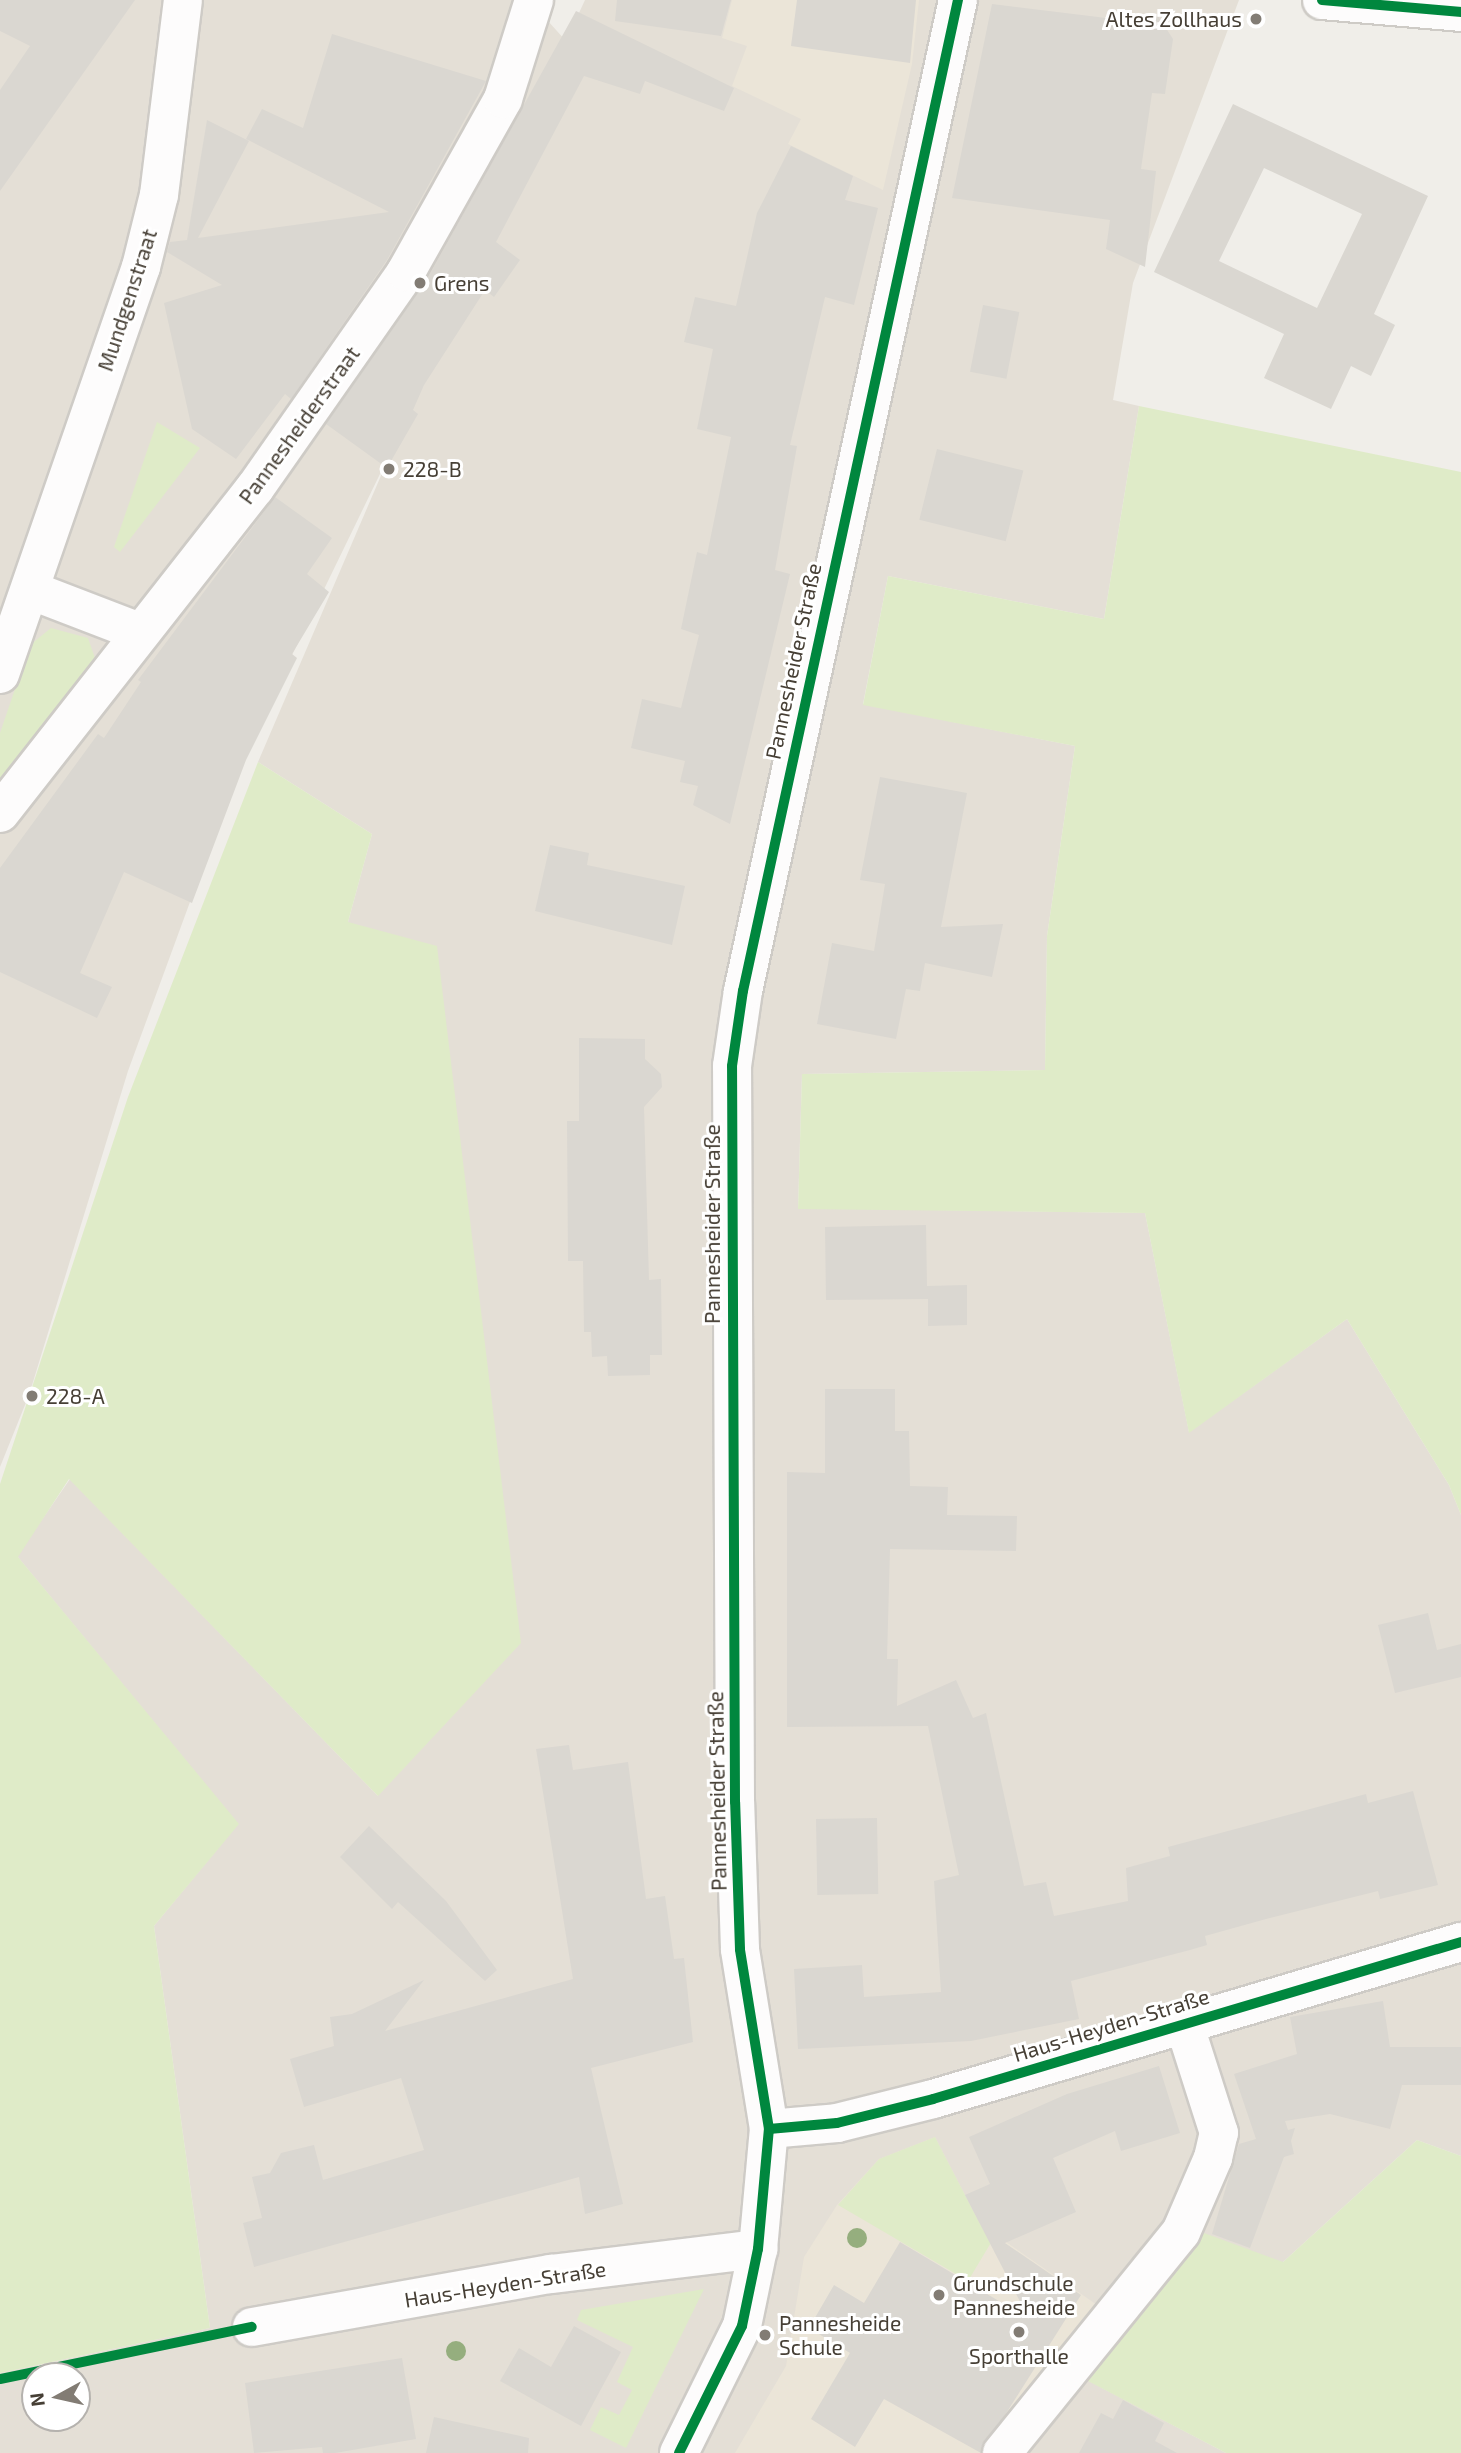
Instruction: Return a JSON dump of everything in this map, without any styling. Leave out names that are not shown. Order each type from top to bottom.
[{"type":"street","name":"Mundgenstraat","points":[[0,674],[141,267],[159,195],[183,0]]},
{"type":"street","name":"Pannesheiderstraat","points":[[0,813],[137,631],[255,488],[406,272],[503,99],[534,0]]},
{"type":"street","name":"Pannesheider Straße","points":[[679,2453],[742,2326],[758,2249],[769,2129],[740,1949],[736,1842],[732,1066],[743,991],[958,0]]},
{"type":"street","points":[[1322,0],[1461,12]]},
{"type":"street","points":[[30,590],[137,631]]},
{"type":"street","name":"Haus-Heyden-Straße","points":[[769,2129],[849,2120],[1461,1942]]},
{"type":"street","points":[[1002,2453],[1181,2232],[1192,2207],[1219,2133],[1184,2023]]},
{"type":"street","name":"Haus-Heyden-Straße","points":[[253,2327],[551,2274],[758,2249]]},
{"type":"shaded area","points":[[0,0],[529,0],[566,41],[585,0],[1239,0],[1133,283],[1113,400],[1139,406],[1104,619],[888,576],[863,704],[1075,746],[1047,936],[1045,1070],[802,1074],[798,1208],[1145,1213],[1189,1432],[1347,1319],[1449,1485],[1461,1515],[1461,2156],[1417,2140],[1283,2262],[1087,2380],[1226,2453],[0,2453],[0,2373],[21,2368],[21,2432],[91,2432],[91,2362],[51,2362],[210,2328],[154,1926],[238,1824],[17,1556],[70,1479],[378,1796],[348,922],[372,834],[258,762],[395,443],[245,752],[128,1071],[29,1395],[0,1467]]},
{"type":"shaded area","points":[[732,0],[919,0],[912,64],[883,190],[788,144],[801,119],[732,86],[747,46],[722,38]]},
{"type":"shaded area","name":"Grundschule Pannesheide","points":[[935,2137],[980,2224],[1100,2307],[987,2453],[735,2453],[786,2366],[804,2257],[837,2205],[879,2159]]},
{"type":"green space","points":[[1139,406],[1461,472],[1461,1515],[1449,1485],[1347,1319],[1189,1433],[1145,1213],[798,1209],[802,1074],[1045,1070],[1047,936],[1075,746],[863,705],[888,576],[1104,619]]},
{"type":"green space","points":[[157,422],[200,448],[120,552],[114,547]]},
{"type":"green space","points":[[51,628],[88,638],[96,661],[0,795],[0,733],[30,645]]},
{"type":"green space","points":[[258,762],[372,834],[348,922],[437,946],[521,1643],[378,1796],[69,1479],[18,1557],[239,1824],[154,1926],[210,2328],[51,2362],[21,2362],[21,2368],[0,2373],[0,1484],[128,1097]]},
{"type":"green space","points":[[935,2137],[980,2224],[995,2236],[968,2281],[838,2205],[879,2159]]},
{"type":"green space","points":[[1417,2140],[1461,2156],[1461,2453],[1226,2453],[1086,2380],[1204,2233],[1283,2262]]},
{"type":"green space","points":[[704,2289],[626,2448],[590,2430],[601,2407],[619,2415],[632,2390],[617,2382],[633,2347],[577,2320],[581,2310]]},
{"type":"building","points":[[0,0],[135,0],[0,191],[0,90],[30,46],[0,31]]},
{"type":"building","points":[[617,0],[731,0],[721,36],[615,21]]},
{"type":"building","points":[[797,0],[916,0],[910,63],[791,46]]},
{"type":"building","points":[[992,4],[1147,23],[1158,16],[1173,39],[1165,94],[1152,93],[1141,169],[1156,171],[1145,267],[1106,249],[1110,220],[952,198]]},
{"type":"building","points":[[576,11],[734,88],[724,111],[645,81],[640,94],[584,76],[496,242],[520,260],[494,297],[485,290],[424,385],[413,410],[418,414],[387,468],[326,424],[425,283]]},
{"type":"building","points":[[332,34],[486,81],[387,260],[291,399],[285,394],[236,459],[192,429],[164,303],[222,285],[167,252],[170,242],[187,240],[207,120],[249,141],[198,238],[389,212],[246,139],[262,109],[303,128]]},
{"type":"building","points":[[1233,104],[1428,196],[1374,314],[1395,325],[1371,376],[1351,366],[1331,409],[1264,378],[1284,334],[1154,272]],"holes":[[[1264,168],[1362,214],[1317,308],[1219,261]]]},
{"type":"building","points":[[791,146],[853,176],[845,200],[878,208],[854,305],[825,297],[790,445],[797,446],[775,570],[790,574],[730,824],[693,805],[698,786],[680,782],[685,761],[631,748],[642,699],[681,708],[699,635],[681,629],[697,552],[707,555],[731,437],[697,429],[713,349],[684,342],[695,297],[736,306],[757,213]]},
{"type":"building","points":[[983,305],[1019,312],[1006,379],[970,372]]},
{"type":"building","points":[[937,449],[1023,471],[1006,541],[919,520]]},
{"type":"building","points":[[275,497],[332,538],[307,574],[329,592],[292,654],[297,658],[246,760],[192,903],[124,872],[80,973],[112,987],[97,1018],[0,972],[0,868],[98,734],[104,738],[141,682],[138,680]]},
{"type":"building","points":[[880,777],[967,793],[941,927],[1003,924],[992,977],[925,963],[920,991],[906,989],[896,1039],[817,1024],[832,943],[874,951],[885,884],[860,880]]},
{"type":"building","points":[[550,845],[589,853],[587,865],[685,886],[672,945],[535,911]]},
{"type":"building","points":[[579,1038],[645,1039],[645,1059],[661,1074],[662,1087],[644,1107],[649,1280],[661,1279],[662,1355],[650,1355],[650,1375],[608,1376],[607,1356],[592,1357],[591,1332],[584,1332],[583,1261],[568,1261],[567,1121],[579,1121]]},
{"type":"building","points":[[926,1225],[927,1286],[967,1285],[967,1325],[928,1326],[928,1299],[826,1300],[825,1227]]},
{"type":"building","points":[[825,1389],[895,1389],[895,1431],[909,1431],[910,1486],[948,1487],[947,1515],[1017,1516],[1016,1551],[890,1549],[887,1659],[898,1659],[897,1706],[956,1680],[973,1718],[986,1713],[1024,1886],[1046,1882],[1054,1916],[1128,1901],[1126,1868],[1170,1856],[1168,1847],[1366,1794],[1368,1803],[1413,1791],[1438,1885],[1380,1899],[1378,1891],[1266,1919],[1205,1936],[1207,1945],[1071,1981],[1079,2019],[971,2041],[798,2049],[794,1969],[862,1965],[864,1997],[941,1992],[934,1881],[959,1875],[928,1726],[787,1727],[787,1472],[825,1473]]},
{"type":"building","points":[[1428,1613],[1437,1650],[1461,1644],[1461,1677],[1395,1693],[1378,1625]]},
{"type":"building","points":[[569,1745],[573,1770],[628,1762],[646,1899],[665,1896],[674,1959],[684,1958],[693,2042],[591,2068],[623,2204],[585,2214],[579,2177],[254,2267],[243,2223],[262,2218],[252,2177],[270,2173],[281,2153],[314,2145],[323,2180],[424,2150],[401,2078],[304,2107],[290,2059],[334,2046],[330,2017],[352,2014],[424,1980],[385,2031],[573,1979],[536,1749]]},
{"type":"building","points":[[877,1818],[878,1894],[817,1895],[816,1819]]},
{"type":"building","points":[[369,1826],[446,1901],[497,1970],[485,1981],[398,1902],[392,1909],[340,1857]]},
{"type":"building","points":[[1383,2001],[1390,2047],[1461,2047],[1461,2085],[1402,2085],[1390,2129],[1330,2114],[1285,2121],[1288,2130],[1295,2128],[1291,2141],[1294,2154],[1284,2157],[1250,2248],[1212,2234],[1239,2144],[1256,2139],[1234,2074],[1297,2054],[1290,2017]]},
{"type":"building","points":[[1159,2066],[1180,2133],[1121,2151],[1115,2131],[1053,2158],[1076,2212],[1005,2243],[1081,2295],[981,2453],[884,2399],[855,2447],[811,2419],[850,2353],[809,2328],[834,2285],[864,2303],[900,2242],[1029,2319],[965,2195],[990,2184],[969,2137],[1067,2094]]},
{"type":"building","points":[[574,2326],[621,2352],[581,2426],[500,2381],[519,2348],[551,2367]]},
{"type":"building","points":[[402,2358],[416,2439],[335,2453],[323,2453],[322,2447],[254,2453],[245,2383]]},
{"type":"building","points":[[1123,2400],[1164,2423],[1155,2441],[1177,2453],[1079,2453],[1101,2413],[1113,2419]]},
{"type":"building","points":[[434,2417],[529,2438],[528,2453],[426,2453]]},
{"type":"cycle path","points":[[679,2453],[742,2326],[758,2249],[769,2129],[740,1949],[735,1802],[732,1066],[743,991],[958,0]]},
{"type":"cycle path","points":[[1322,0],[1461,12]]},
{"type":"cycle path","points":[[769,2129],[837,2123],[933,2099],[1461,1942]]},
{"type":"cycle path","points":[[0,2379],[252,2327]]},
{"type":"place","name":"Altes Zollhaus","points":[[1256,19]]},
{"type":"place","name":"Grens","points":[[420,283]]},
{"type":"place","name":"228-B","points":[[389,469]]},
{"type":"place","name":"228-A","points":[[32,1396]]},
{"type":"place","name":"Grundschule Pannesheide","points":[[939,2295]]},
{"type":"place","name":"Sporthalle","points":[[1019,2332]]},
{"type":"place","name":"Pannesheide Schule","points":[[765,2335]]}]
